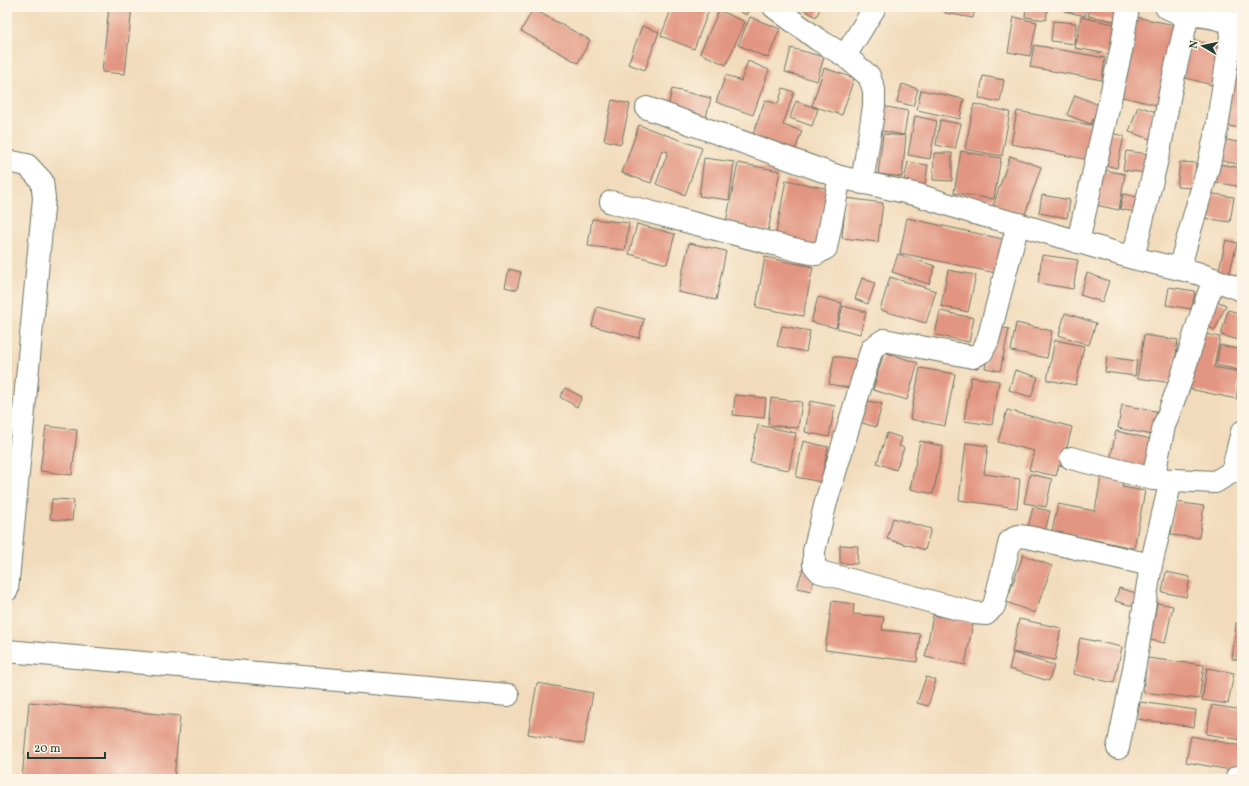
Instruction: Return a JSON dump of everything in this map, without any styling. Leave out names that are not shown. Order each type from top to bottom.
[{"type":"street","points":[[774,7],[844,56],[869,76],[874,90],[874,106],[862,183]]},
{"type":"street","points":[[844,56],[875,7]]},
{"type":"street","points":[[1078,242],[1122,46],[1128,7]]},
{"type":"street","points":[[1166,7],[1189,18],[1205,16],[1237,24],[1208,168],[1179,269]]},
{"type":"street","points":[[1133,258],[1160,147],[1170,93],[1186,23],[1189,18]]},
{"type":"street","points":[[647,108],[840,177],[918,195],[974,213],[1018,224],[1133,258],[1197,273],[1242,290]]},
{"type":"street","points":[[7,161],[27,165],[42,181],[44,198],[7,590]]},
{"type":"street","points":[[611,202],[801,252],[816,254],[826,248],[840,177]]},
{"type":"street","points":[[1018,224],[988,340],[982,352],[973,357],[884,340],[872,348],[826,502],[814,551],[814,565],[820,572],[974,613],[986,614],[994,606],[1010,541],[1018,536],[1152,565]]},
{"type":"street","points":[[1118,748],[1135,664],[1152,565],[1162,480],[1164,426],[1181,380],[1198,324],[1214,279]]},
{"type":"street","points":[[1071,458],[1162,480],[1215,482],[1232,472],[1242,432]]},
{"type":"street","points":[[7,651],[508,695]]},
{"type":"building","points":[[109,7],[132,7],[125,74],[102,72]]},
{"type":"building","points":[[628,7],[640,7],[640,12],[628,10]]},
{"type":"building","points":[[672,7],[710,7],[694,49],[661,36]]},
{"type":"building","points":[[732,7],[750,7],[746,15]]},
{"type":"building","points":[[799,7],[821,7],[816,17]]},
{"type":"building","points":[[946,7],[975,7],[973,18],[945,13]]},
{"type":"building","points":[[1026,7],[1048,7],[1046,20],[1025,17]]},
{"type":"building","points":[[1065,7],[1087,7],[1085,16],[1064,11]]},
{"type":"building","points":[[1090,7],[1117,7],[1114,21],[1088,16]]},
{"type":"building","points":[[533,9],[590,40],[578,63],[521,31]]},
{"type":"building","points":[[719,10],[745,22],[726,65],[700,53]]},
{"type":"building","points":[[750,17],[780,29],[768,58],[738,45]]},
{"type":"building","points":[[1014,17],[1037,22],[1030,56],[1008,52]]},
{"type":"building","points":[[1081,17],[1114,24],[1109,54],[1075,48]]},
{"type":"building","points":[[1136,17],[1179,26],[1161,106],[1118,96]]},
{"type":"building","points":[[1053,21],[1076,23],[1074,44],[1051,41]]},
{"type":"building","points":[[642,26],[659,32],[645,70],[628,64]]},
{"type":"building","points":[[1192,40],[1221,48],[1212,85],[1182,77]]},
{"type":"building","points":[[1034,45],[1105,58],[1102,80],[1030,67]]},
{"type":"building","points":[[1232,45],[1242,46],[1242,75],[1227,72]]},
{"type":"building","points":[[791,48],[824,57],[817,81],[785,72]]},
{"type":"building","points":[[748,61],[769,70],[753,115],[716,102],[726,75],[741,81]]},
{"type":"building","points":[[824,68],[854,78],[842,115],[812,106]]},
{"type":"building","points":[[983,76],[1004,80],[1000,102],[979,98]]},
{"type":"building","points":[[1228,77],[1242,80],[1242,128],[1221,125]]},
{"type":"building","points":[[902,84],[918,89],[913,106],[897,102]]},
{"type":"building","points":[[783,88],[794,92],[783,125],[802,131],[793,155],[751,140],[765,100],[778,104]]},
{"type":"building","points":[[672,89],[711,98],[705,121],[667,112]]},
{"type":"building","points":[[921,90],[964,99],[960,119],[917,110]]},
{"type":"building","points":[[1075,95],[1099,105],[1091,124],[1067,115]]},
{"type":"building","points":[[612,100],[630,104],[621,144],[604,140]]},
{"type":"building","points":[[796,101],[818,109],[812,126],[790,118]]},
{"type":"building","points":[[974,104],[1010,112],[1002,156],[965,149]]},
{"type":"building","points":[[882,106],[908,111],[904,135],[877,130]]},
{"type":"building","points":[[1138,106],[1159,113],[1150,139],[1129,132]]},
{"type":"building","points":[[1017,111],[1096,126],[1089,160],[1011,144]]},
{"type":"building","points":[[915,116],[937,121],[930,159],[908,155]]},
{"type":"building","points":[[940,120],[961,124],[955,149],[936,145]]},
{"type":"building","points":[[639,125],[702,148],[685,195],[656,184],[668,152],[662,150],[651,183],[622,173]]},
{"type":"building","points":[[1107,132],[1124,136],[1117,168],[1100,164]]},
{"type":"building","points":[[883,134],[906,136],[902,177],[878,174]]},
{"type":"building","points":[[1218,138],[1242,143],[1242,165],[1214,159]]},
{"type":"building","points":[[961,151],[1001,158],[994,199],[954,193]]},
{"type":"building","points":[[1126,151],[1149,154],[1146,173],[1123,170]]},
{"type":"building","points":[[934,153],[952,153],[952,181],[933,180]]},
{"type":"building","points":[[1010,156],[1041,167],[1023,220],[992,209]]},
{"type":"building","points":[[704,158],[734,162],[729,200],[699,196]]},
{"type":"building","points":[[908,162],[928,165],[923,195],[902,191]]},
{"type":"building","points":[[1180,162],[1196,163],[1194,188],[1177,187]]},
{"type":"building","points":[[738,163],[780,171],[768,231],[726,222]]},
{"type":"building","points":[[1213,163],[1242,168],[1242,187],[1209,181]]},
{"type":"building","points":[[1103,170],[1125,174],[1119,210],[1096,205]]},
{"type":"building","points":[[786,180],[829,189],[818,246],[775,238]]},
{"type":"building","points":[[1207,193],[1234,197],[1230,222],[1203,218]]},
{"type":"building","points":[[1123,194],[1142,198],[1140,213],[1120,209]]},
{"type":"building","points":[[1042,195],[1070,200],[1067,218],[1039,213]]},
{"type":"building","points":[[846,198],[883,203],[878,242],[842,238]]},
{"type":"building","points":[[907,218],[1003,239],[996,273],[900,253]]},
{"type":"building","points":[[592,219],[629,223],[625,250],[588,246]]},
{"type":"building","points":[[637,224],[675,234],[667,264],[629,254]]},
{"type":"building","points":[[1226,240],[1237,243],[1229,276],[1218,273]]},
{"type":"building","points":[[689,243],[726,251],[716,300],[678,292]]},
{"type":"building","points":[[898,254],[935,266],[929,284],[892,272]]},
{"type":"building","points":[[1042,255],[1078,260],[1073,289],[1038,283]]},
{"type":"building","points":[[765,257],[813,267],[803,316],[756,307]]},
{"type":"building","points":[[509,269],[521,272],[517,290],[505,287]]},
{"type":"building","points":[[948,270],[976,275],[968,312],[941,306]]},
{"type":"building","points":[[1087,273],[1109,281],[1102,302],[1080,295]]},
{"type":"building","points":[[890,277],[936,291],[926,323],[880,310]]},
{"type":"building","points":[[862,278],[875,283],[868,304],[855,299]]},
{"type":"building","points":[[1169,287],[1195,291],[1192,309],[1166,305]]},
{"type":"building","points":[[818,297],[842,303],[836,328],[811,322]]},
{"type":"building","points":[[1214,300],[1226,305],[1215,330],[1204,325]]},
{"type":"building","points":[[843,306],[866,312],[860,334],[837,328]]},
{"type":"building","points":[[597,307],[644,319],[639,338],[592,326]]},
{"type":"building","points":[[1228,310],[1242,314],[1242,341],[1221,335]]},
{"type":"building","points":[[940,311],[974,318],[969,342],[935,335]]},
{"type":"building","points":[[1065,313],[1096,323],[1089,345],[1059,335]]},
{"type":"building","points":[[1016,323],[1052,331],[1047,358],[1011,351]]},
{"type":"building","points":[[782,326],[810,331],[806,352],[777,346]]},
{"type":"building","points":[[994,326],[1009,329],[1000,371],[985,368]]},
{"type":"building","points":[[1197,332],[1220,337],[1214,367],[1241,372],[1236,399],[1185,388]]},
{"type":"building","points":[[1144,335],[1178,340],[1172,383],[1137,378]]},
{"type":"building","points":[[1055,340],[1084,346],[1076,385],[1047,380]]},
{"type":"building","points":[[1220,345],[1242,350],[1239,370],[1216,365]]},
{"type":"building","points":[[884,352],[918,363],[907,400],[873,390]]},
{"type":"building","points":[[834,356],[860,360],[855,389],[829,384]]},
{"type":"building","points":[[1107,357],[1137,361],[1135,376],[1105,372]]},
{"type":"building","points":[[920,368],[955,374],[945,426],[910,419]]},
{"type":"building","points":[[1015,370],[1038,377],[1031,397],[1009,390]]},
{"type":"building","points":[[971,377],[999,381],[992,425],[964,421]]},
{"type":"building","points":[[565,388],[582,397],[577,407],[560,397]]},
{"type":"building","points":[[735,395],[766,398],[764,418],[733,415]]},
{"type":"building","points":[[771,398],[802,402],[798,428],[768,425]]},
{"type":"building","points":[[864,400],[882,404],[876,427],[859,422]]},
{"type":"building","points":[[810,401],[835,406],[829,437],[805,432]]},
{"type":"building","points":[[1122,405],[1161,412],[1157,436],[1118,428]]},
{"type":"building","points":[[1007,410],[1072,427],[1062,466],[1059,465],[1056,476],[1029,470],[1034,451],[998,442]]},
{"type":"building","points":[[758,425],[796,433],[789,470],[750,463]]},
{"type":"building","points":[[46,426],[77,430],[72,475],[40,471]]},
{"type":"building","points":[[1116,431],[1151,439],[1144,472],[1109,465]]},
{"type":"building","points":[[887,433],[902,438],[899,446],[904,448],[896,470],[877,463]]},
{"type":"building","points":[[803,441],[828,447],[821,482],[796,477]]},
{"type":"building","points":[[920,441],[943,446],[933,494],[910,489]]},
{"type":"building","points":[[966,443],[988,446],[984,474],[1020,479],[1017,508],[959,500]]},
{"type":"building","points":[[1102,472],[1124,477],[1122,487],[1145,491],[1134,548],[1052,531],[1058,504],[1095,511]]},
{"type":"building","points":[[1030,474],[1052,479],[1046,507],[1024,503]]},
{"type":"building","points":[[52,499],[74,500],[72,521],[50,519]]},
{"type":"building","points":[[1175,502],[1204,506],[1199,538],[1171,535]]},
{"type":"building","points":[[1033,507],[1050,511],[1045,532],[1028,527]]},
{"type":"building","points":[[893,518],[931,529],[925,550],[887,539]]},
{"type":"building","points":[[840,545],[858,546],[857,564],[840,563]]},
{"type":"building","points":[[1023,555],[1052,566],[1035,613],[1006,602]]},
{"type":"building","points":[[803,568],[816,572],[811,591],[797,588]]},
{"type":"building","points":[[1166,572],[1190,577],[1186,597],[1162,592]]},
{"type":"building","points":[[1119,588],[1136,593],[1133,606],[1115,601]]},
{"type":"building","points":[[832,601],[854,604],[853,614],[884,617],[882,630],[920,634],[917,662],[825,650]]},
{"type":"building","points":[[1157,603],[1173,606],[1165,643],[1150,640]]},
{"type":"building","points":[[933,615],[973,623],[965,665],[925,657]]},
{"type":"building","points":[[1019,619],[1061,628],[1055,660],[1012,652]]},
{"type":"building","points":[[1236,623],[1242,623],[1242,660],[1232,659]]},
{"type":"building","points":[[1080,638],[1122,647],[1114,683],[1073,674]]},
{"type":"building","points":[[1013,653],[1054,665],[1049,681],[1009,669]]},
{"type":"building","points":[[1147,658],[1204,665],[1199,699],[1143,692]]},
{"type":"building","points":[[1207,668],[1234,673],[1228,704],[1202,700]]},
{"type":"building","points":[[926,677],[936,680],[928,706],[917,703]]},
{"type":"building","points":[[537,683],[593,693],[584,744],[528,734]]},
{"type":"building","points":[[29,702],[180,716],[174,779],[22,779]]},
{"type":"building","points":[[1140,702],[1196,710],[1194,727],[1137,719]]},
{"type":"building","points":[[1212,705],[1242,710],[1242,740],[1206,734]]},
{"type":"building","points":[[1191,736],[1242,746],[1242,772],[1186,762]]}]
